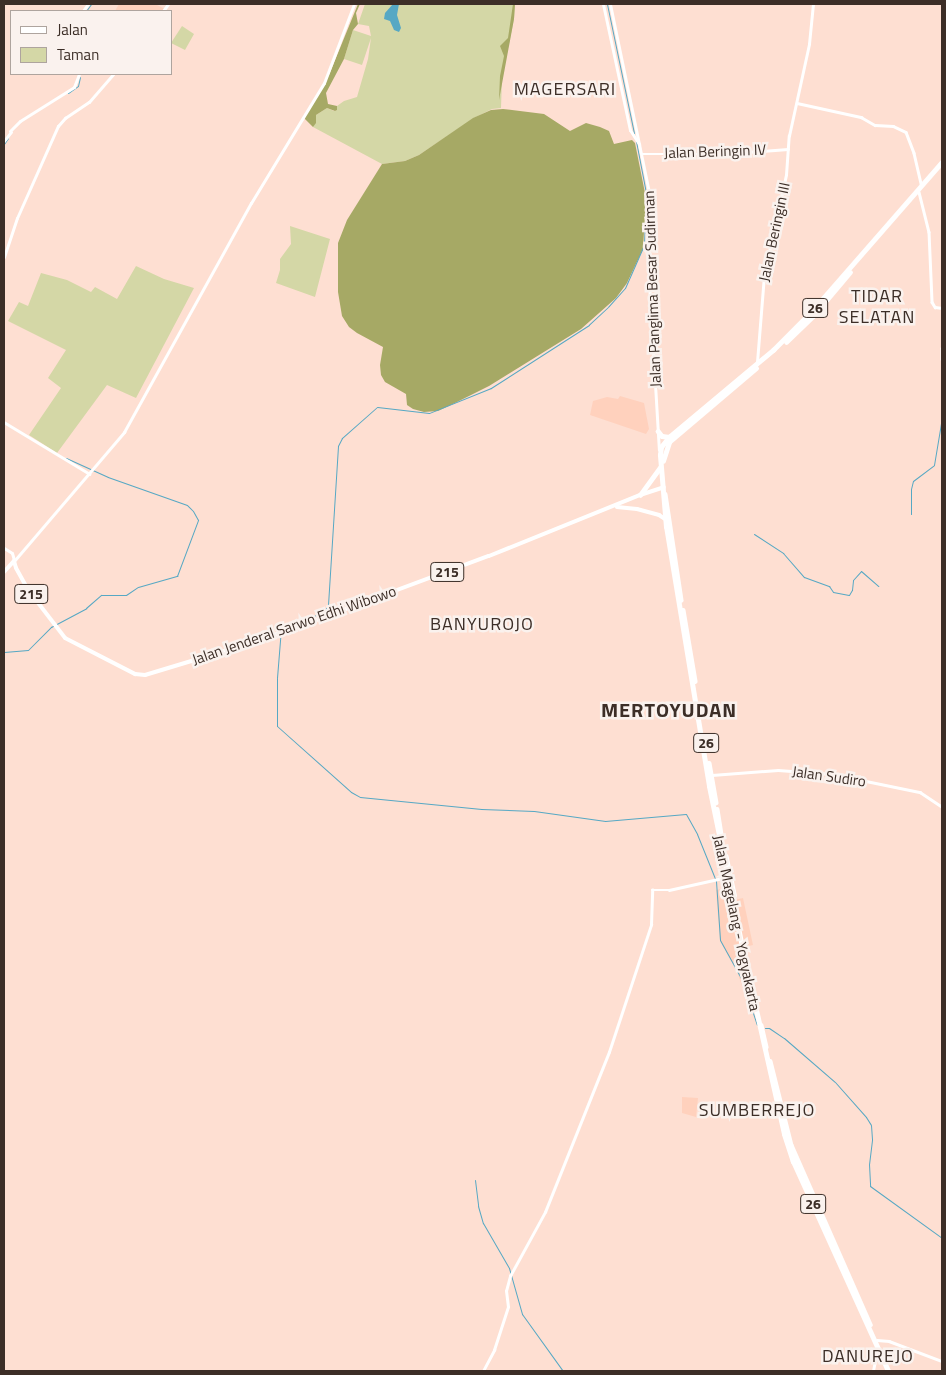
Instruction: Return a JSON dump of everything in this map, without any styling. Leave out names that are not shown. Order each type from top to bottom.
[{"type":"highway","name":"26","points":[[902,210],[942,162]]},
{"type":"highway","name":"26","points":[[661,456],[666,442],[757,365],[811,312],[942,166]]},
{"type":"highway","points":[[658,431],[666,442]]},
{"type":"highway","name":"26","points":[[661,456],[666,442]]},
{"type":"highway","name":"Jalan Magelang - Yogyakarta","points":[[661,456],[660,467],[663,487],[711,775],[760,1027],[793,1162],[889,1371]]},
{"type":"highway","name":"Jalan Magelang - Yogyakarta","points":[[661,456],[662,515],[665,521],[709,786],[754,997]]},
{"type":"highway","points":[[640,495],[660,467]]},
{"type":"highway","name":"Jalan Magelang - Yogyakarta","points":[[760,1027],[764,1035],[781,1112],[794,1152],[889,1371]]},
{"type":"main road","points":[[14,561],[115,445],[131,421],[251,203],[324,83],[354,4]]},
{"type":"main road","name":"Jalan Panglima Besar Sudirman","points":[[604,4],[630,130],[640,147]]},
{"type":"main road","name":"Jalan Panglima Besar Sudirman","points":[[610,4],[649,193],[649,283],[659,439]]},
{"type":"main road","points":[[10,131],[20,121],[74,87],[79,75]]},
{"type":"main road","points":[[4,257],[16,218],[58,126],[66,118],[90,102],[112,75]]},
{"type":"main road","points":[[626,108],[632,107]]},
{"type":"main road","points":[[634,136],[638,134]]},
{"type":"main road","points":[[661,456],[659,439],[666,442]]},
{"type":"main road","name":"Jalan Jenderal Sarwo Edhi Wibowo","points":[[14,561],[29,591],[70,642],[138,675],[168,668],[279,633],[439,575],[663,487]]},
{"type":"main road","points":[[626,501],[628,507]]},
{"type":"main road","name":"Jalan Jenderal Sarwo Edhi Wibowo","points":[[612,507],[628,507],[662,515]]},
{"type":"main road","points":[[662,515],[667,508]]},
{"type":"main road","points":[[4,548],[12,553],[14,561]]},
{"type":"main road","name":"215","points":[[4,572],[14,561]]},
{"type":"street","name":"Jalan Beringin III","points":[[757,365],[764,275],[786,175],[788,149],[809,44],[813,4]]},
{"type":"street","points":[[797,102],[861,117],[875,125],[893,126],[906,132],[914,153],[921,186]]},
{"type":"street","points":[[4,141],[10,131]]},
{"type":"street","name":"Jalan Beringin IV","points":[[642,154],[717,154],[788,149]]},
{"type":"street","points":[[919,192],[927,219],[932,302],[935,307],[942,308]]},
{"type":"street","points":[[942,348],[942,359]]},
{"type":"street","points":[[4,422],[91,473]]},
{"type":"street","name":"Jalan Sudiro","points":[[711,775],[778,770],[832,774],[920,792],[942,807]]},
{"type":"street","points":[[483,1371],[494,1350],[508,1307],[506,1291],[511,1273],[545,1212],[609,1052],[651,924],[652,890],[669,890],[727,877]]},
{"type":"street","points":[[877,1340],[889,1341],[942,1361]]},
{"type":"street","points":[[873,1371],[877,1348]]},
{"type":"shaded area","points":[[119,4],[155,4],[165,9],[164,10],[116,10]]},
{"type":"shaded area","points":[[620,396],[644,403],[649,429],[646,434],[590,415],[593,401],[607,397],[618,399]]},
{"type":"shaded area","points":[[727,888],[730,901],[743,898],[753,945],[740,948],[749,991],[744,992],[737,971],[720,941],[716,890]]},
{"type":"shaded area","points":[[682,1097],[698,1098],[696,1117],[682,1113]]},
{"type":"green space","points":[[358,4],[360,4],[356,13],[358,24],[353,30],[344,59],[326,93],[328,104],[337,106],[337,110],[327,108],[316,115],[316,123],[313,127],[303,117],[329,75]]},
{"type":"green space","points":[[365,4],[515,4],[514,19],[502,78],[501,108],[492,109],[474,118],[419,155],[405,161],[382,164],[313,127],[316,115],[327,108],[334,111],[337,110],[337,106],[344,101],[357,97],[368,59],[371,38],[362,65],[344,59],[353,30],[371,36],[369,26],[358,24]]},
{"type":"green space","points":[[513,4],[515,4],[514,19],[499,100],[500,76],[504,56],[500,46],[508,38]]},
{"type":"green space","points":[[182,26],[194,34],[185,50],[172,44]]},
{"type":"green space","points":[[503,109],[544,114],[570,131],[586,123],[609,131],[614,144],[632,140],[635,143],[646,198],[643,249],[627,283],[616,298],[581,329],[489,386],[455,403],[438,411],[424,412],[413,409],[407,405],[406,394],[385,382],[381,375],[380,365],[383,347],[349,327],[342,316],[338,292],[338,243],[347,220],[382,164],[405,161],[419,155],[473,118],[491,110]]},
{"type":"green space","points":[[290,226],[330,239],[315,297],[276,283],[280,270],[280,259],[291,244]]},
{"type":"green space","points":[[136,266],[164,279],[194,288],[136,398],[107,385],[57,453],[29,435],[61,388],[48,378],[66,350],[8,321],[19,302],[28,306],[41,273],[67,280],[91,292],[95,287],[117,299]]},
{"type":"water","points":[[393,4],[399,4],[397,15],[401,28],[399,32],[394,30],[390,21],[384,19],[385,13]]},
{"type":"waterway","points":[[87,10],[91,4]]},
{"type":"waterway","points":[[607,4],[634,133]]},
{"type":"waterway","points":[[68,93],[78,86],[80,77]]},
{"type":"waterway","points":[[4,144],[8,138]]},
{"type":"waterway","points":[[636,141],[646,193],[644,245],[625,288],[608,307],[589,325],[491,388],[429,413],[377,407],[342,438],[338,446],[328,606],[322,613],[281,628],[277,678],[277,726],[351,792],[360,797],[481,809],[534,811],[605,821],[686,814],[697,834],[716,881],[720,940],[742,980],[757,1025]]},
{"type":"waterway","points":[[911,514],[911,489],[913,481],[934,465],[941,423]]},
{"type":"waterway","points":[[4,652],[28,650],[51,627],[86,608],[101,595],[126,595],[138,587],[177,576],[198,520],[187,505],[108,477],[66,458]]},
{"type":"waterway","points":[[754,534],[783,553],[804,577],[829,586],[833,592],[849,595],[852,590],[853,580],[861,571],[878,586]]},
{"type":"waterway","points":[[765,1028],[769,1028],[784,1038],[835,1082],[866,1117],[871,1125],[872,1140],[869,1164],[870,1186],[942,1238]]},
{"type":"waterway","points":[[475,1180],[478,1206],[483,1223],[509,1268],[522,1314],[563,1371]]},
{"type":"district","name":"MAGERSARI","points":[[565,89]]},
{"type":"district","name":"TIDAR SELATAN","points":[[877,307]]},
{"type":"district","name":"BANYUROJO","points":[[482,624]]},
{"type":"district","name":"MERTOYUDAN","points":[[669,709]]},
{"type":"district","name":"SUMBERREJO","points":[[757,1110]]},
{"type":"district","name":"DANUREJO","points":[[868,1356]]}]
